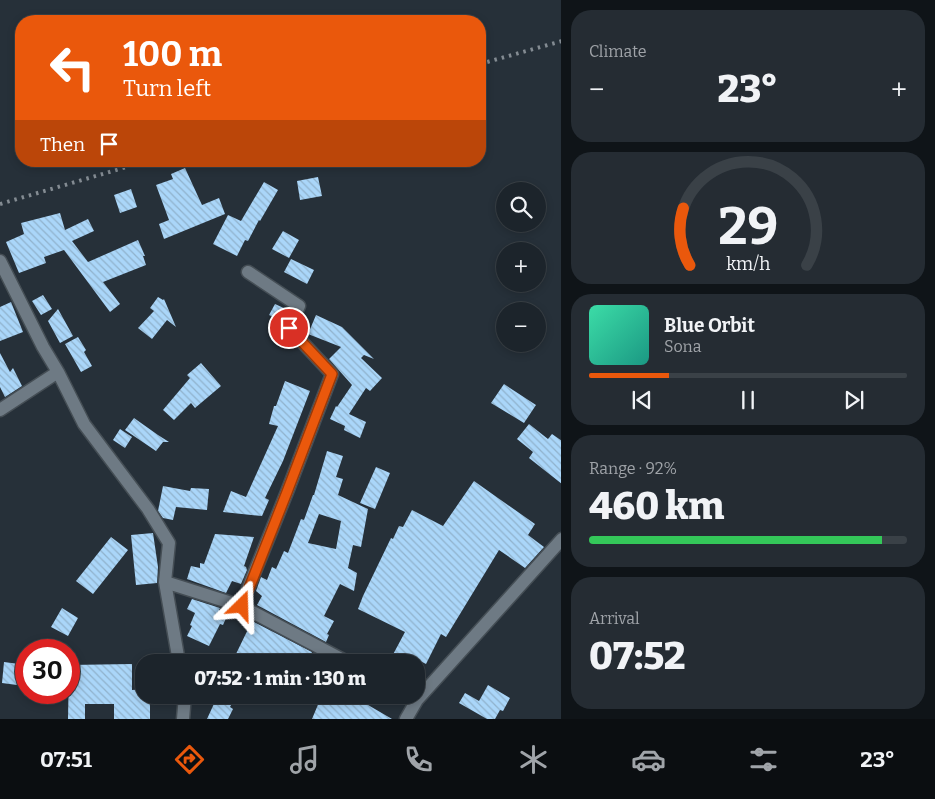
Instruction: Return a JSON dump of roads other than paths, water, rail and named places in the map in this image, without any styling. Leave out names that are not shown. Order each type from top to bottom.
[{"type":"street","points":[[0,261],[84,424],[148,508],[169,543],[165,582],[178,654]]},
{"type":"street","points":[[242,606],[332,374],[289,328],[299,306],[248,272]]},
{"type":"street","points":[[0,410],[58,372]]},
{"type":"street","points":[[425,684],[561,540]]},
{"type":"street","points":[[165,582],[242,606],[333,654]]},
{"type":"street","points":[[183,719],[184,704]]},
{"type":"street","points":[[406,719],[411,704]]},
{"type":"railway","points":[[486,62],[561,41]]},
{"type":"railway","points":[[0,204],[126,167]]}]
